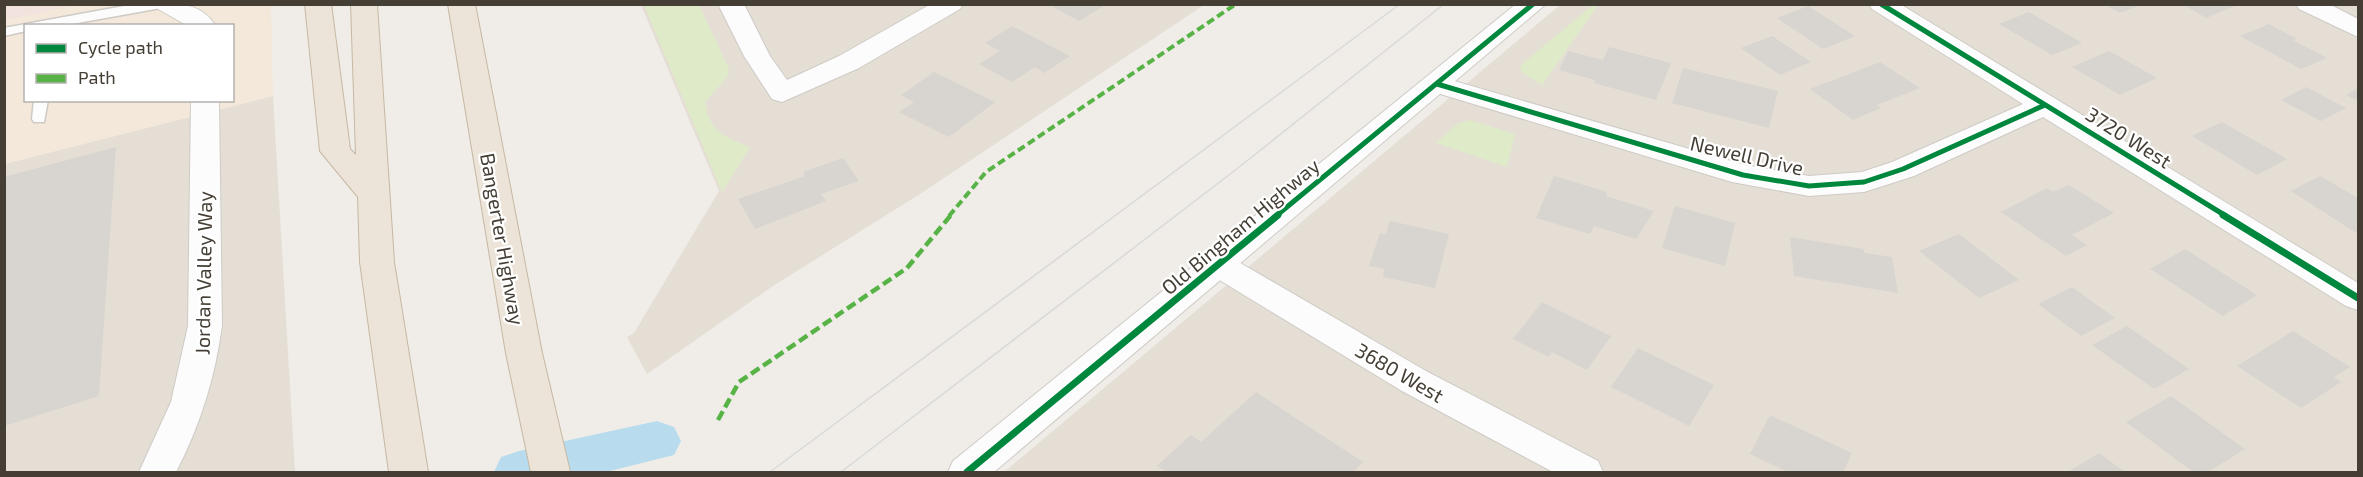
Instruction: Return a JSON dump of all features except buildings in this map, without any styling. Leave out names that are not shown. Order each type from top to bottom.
[{"type":"highway","points":[[318,4],[335,152],[375,196]]},
{"type":"highway","points":[[364,4],[377,262],[409,472]]},
{"type":"highway","name":"Bangerter Highway","points":[[462,6],[524,353],[551,472]]},
{"type":"street","points":[[167,4],[194,16],[201,24]]},
{"type":"street","points":[[731,4],[757,56],[782,93],[849,62],[951,4]]},
{"type":"street","name":"Old Bingham Highway","points":[[967,472],[1533,4]]},
{"type":"street","name":"3720 West","points":[[1881,4],[2358,298]]},
{"type":"street","points":[[2308,4],[2358,29]]},
{"type":"street","name":"Newell Drive","points":[[1437,84],[1743,175],[1809,186],[1864,182],[1903,169],[2045,105]]},
{"type":"street","name":"Jordan Valley Way","points":[[157,472],[189,408],[201,363],[205,326],[205,102]]},
{"type":"street","name":"3680 West","points":[[1219,265],[1414,381],[1585,472]]},
{"type":"lane","points":[[50,24],[161,4]]},
{"type":"lane","points":[[4,32],[24,27]]},
{"type":"lane","points":[[39,119],[41,102]]},
{"type":"shaded area","points":[[5,4],[77,4],[77,5],[5,20]]},
{"type":"shaded area","points":[[77,5],[271,5],[273,96],[5,164],[4,20]]},
{"type":"shaded area","points":[[641,5],[1204,5],[920,194],[773,286],[647,374],[627,337],[634,333],[719,191]]},
{"type":"shaded area","points":[[1560,5],[2358,5],[2358,472],[1004,472]]},
{"type":"shaded area","points":[[273,96],[295,472],[5,472],[4,164]]},
{"type":"green space","points":[[644,5],[699,5],[729,69],[728,76],[705,102],[707,112],[710,121],[719,132],[750,147],[722,192]]},
{"type":"green space","points":[[1593,5],[1598,5],[1542,85],[1523,73],[1520,68],[1522,64]]},
{"type":"green space","points":[[1470,120],[1515,134],[1507,167],[1436,143],[1457,124]]},
{"type":"waterway","points":[[519,472],[657,441]]},
{"type":"tram line","points":[[770,472],[1400,4]]},
{"type":"tram line","points":[[841,472],[1238,168],[1444,4]]},
{"type":"marked path","points":[[718,420],[739,382],[907,268],[986,172],[1236,4]]},
{"type":"cycle path","points":[[967,472],[1533,4]]},
{"type":"cycle path","points":[[1881,4],[2358,298]]},
{"type":"cycle path","points":[[1437,84],[1743,175],[1809,186],[1864,182],[1903,169],[2045,105]]}]
